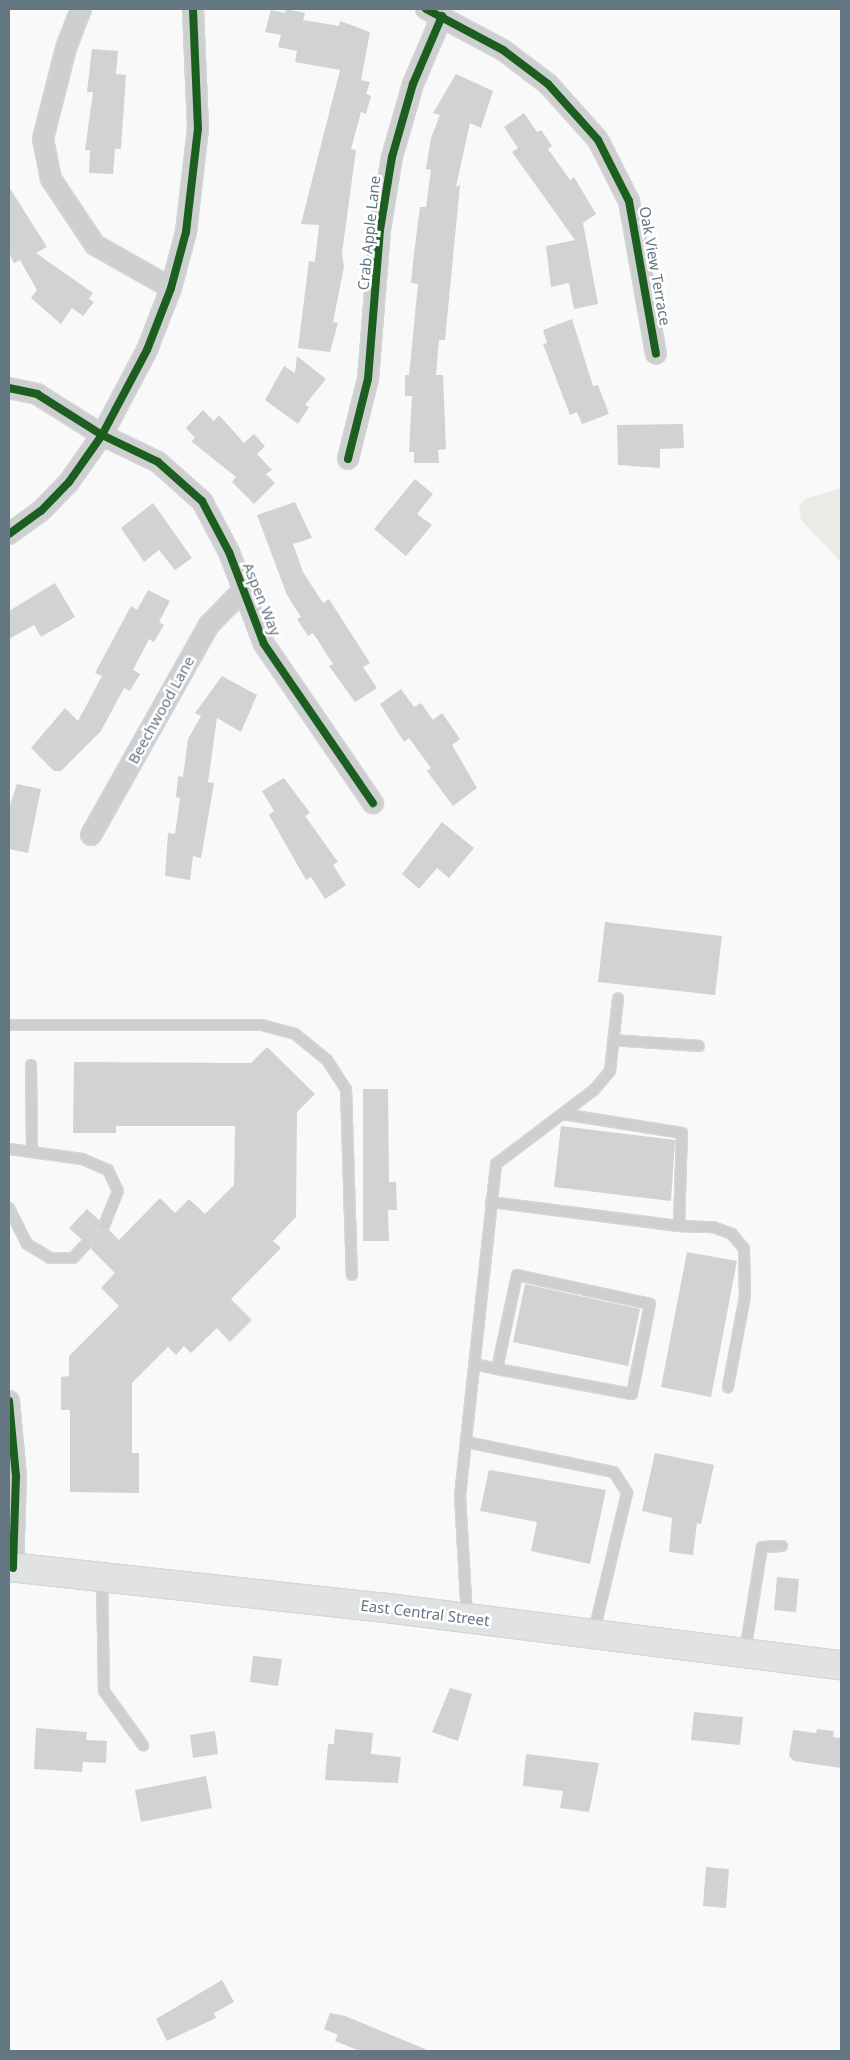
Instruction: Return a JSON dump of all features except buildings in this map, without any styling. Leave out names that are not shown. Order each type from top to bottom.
[{"type":"main road","name":"East Central Street","points":[[11,1568],[467,1618],[841,1665]]},
{"type":"street","points":[[82,9],[66,48],[43,139],[51,179],[95,246],[171,288]]},
{"type":"street","points":[[9,534],[41,511],[69,482],[102,435],[147,350],[171,288],[186,232],[198,129],[193,9]]},
{"type":"street","name":"Oak View Terrace","points":[[434,13],[502,50],[548,84],[612,162],[634,221],[656,354]]},
{"type":"street","name":"Crab Apple Lane","points":[[348,459],[368,379],[380,230],[392,156],[434,13]]},
{"type":"street","name":"Aspen Way","points":[[9,388],[36,394],[102,435],[158,462],[202,502],[229,552],[240,592],[264,644],[374,803]]},
{"type":"street","name":"Beechwood Lane","points":[[91,835],[209,625],[240,592]]},
{"type":"street","points":[[9,1401],[16,1476],[11,1568]]},
{"type":"lane","points":[[467,1618],[460,1496],[496,1164],[594,1090],[610,1071],[618,998]]},
{"type":"lane","points":[[9,1025],[262,1025],[295,1034],[327,1060],[346,1089],[352,1275]]},
{"type":"lane","points":[[613,1040],[699,1046]]},
{"type":"lane","points":[[32,1065],[32,1151]]},
{"type":"lane","points":[[562,1114],[682,1133],[679,1226]]},
{"type":"lane","points":[[9,1149],[82,1159],[108,1170],[118,1191],[104,1225]]},
{"type":"lane","points":[[491,1202],[679,1226],[713,1227],[732,1234],[744,1249],[744,1296],[728,1387]]},
{"type":"lane","points":[[9,1208],[28,1244],[50,1258],[73,1258],[86,1244]]},
{"type":"lane","points":[[474,1364],[497,1369],[632,1394],[650,1304],[517,1275],[497,1369]]},
{"type":"lane","points":[[466,1442],[614,1472],[627,1493],[594,1634]]},
{"type":"lane","points":[[745,1653],[762,1547],[782,1546]]},
{"type":"lane","points":[[102,1578],[104,1692],[143,1745]]},
{"type":"shaded area","points":[[841,488],[841,562],[801,520],[799,507],[805,499]]},
{"type":"cycle path","points":[[9,534],[41,511],[69,482],[102,435],[147,350],[171,288],[186,232],[198,129],[193,9]]},
{"type":"cycle path","points":[[426,9],[503,50],[548,84],[598,140],[629,201],[656,354]]},
{"type":"cycle path","points":[[348,459],[368,379],[380,230],[392,157],[413,84],[442,16]]},
{"type":"cycle path","points":[[9,388],[37,394],[102,435],[158,462],[202,501],[229,552],[264,644],[373,803]]},
{"type":"cycle path","points":[[9,1401],[16,1476],[13,1568]]}]
